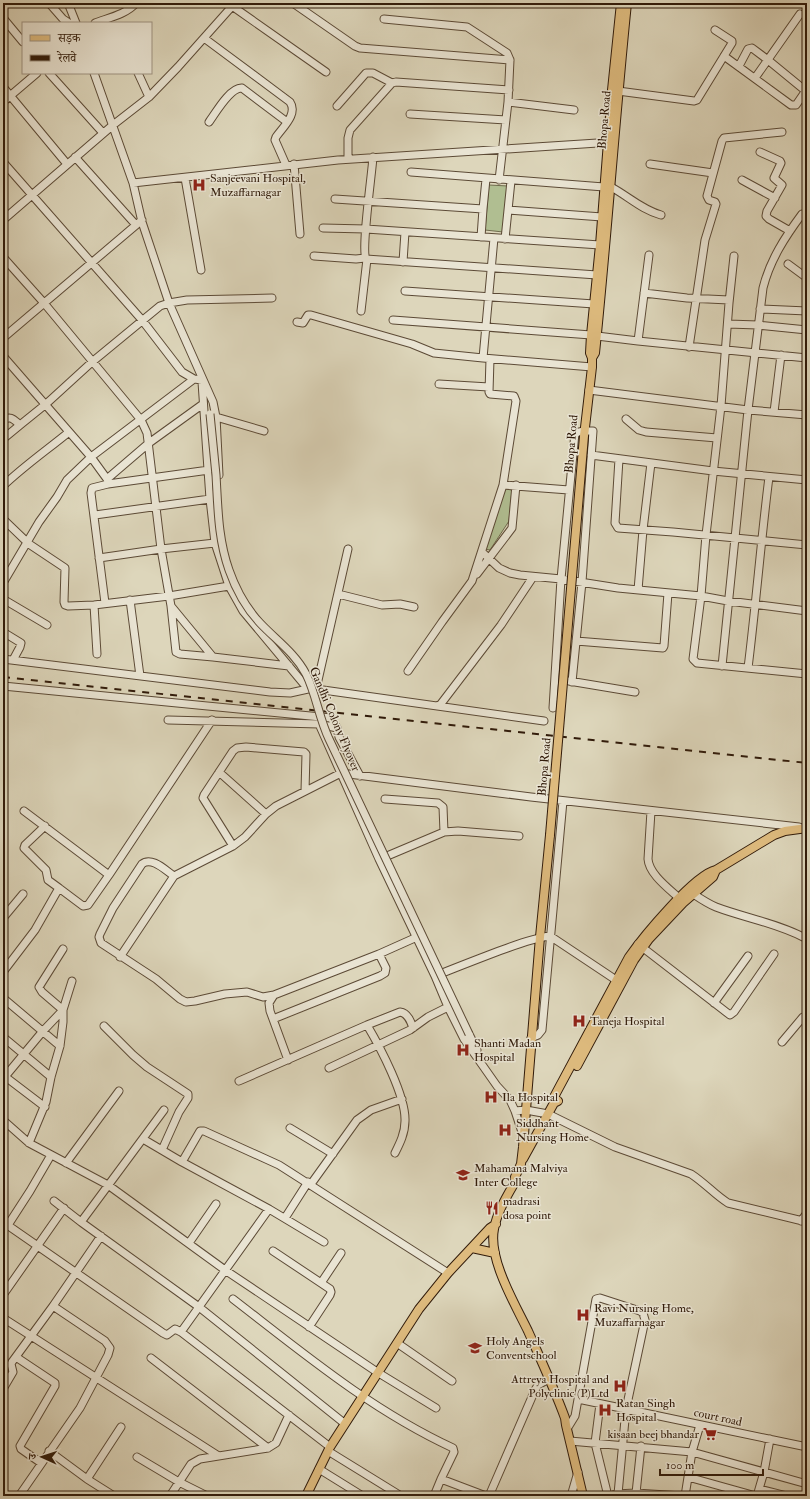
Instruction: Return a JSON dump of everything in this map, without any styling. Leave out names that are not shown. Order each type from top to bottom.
[{"type":"main road","name":"Bhopa Road","points":[[493,1226],[497,1206],[511,1180],[515,1177],[521,1164],[524,1138],[531,1038],[550,835],[584,433],[592,367],[592,358],[590,353],[594,336],[608,187],[621,3]]},
{"type":"main road","name":"Bhopa Road","points":[[611,142],[627,3]]},
{"type":"main road","name":"Bhopa Road","points":[[594,336],[594,304],[602,217],[608,187]]},
{"type":"main road","points":[[521,1164],[554,1102],[554,1097],[629,957],[649,939],[681,900],[690,892],[713,877],[716,870],[774,835],[785,831],[807,828]]},
{"type":"main road","points":[[554,1102],[558,1101],[634,960],[640,946]]},
{"type":"main road","points":[[306,1496],[329,1449],[344,1423],[419,1309],[448,1273],[493,1226]]},
{"type":"main road","points":[[493,1226],[492,1252],[496,1273],[561,1419],[566,1427]]},
{"type":"main road","points":[[472,1248],[492,1252]]},
{"type":"main road","points":[[492,1252],[566,1418],[566,1427],[583,1496]]},
{"type":"street","points":[[49,3],[68,22]]},
{"type":"street","points":[[68,3],[76,22]]},
{"type":"street","points":[[294,3],[360,48],[510,60]]},
{"type":"street","points":[[3,220],[103,133],[149,97],[234,4],[326,72]]},
{"type":"street","points":[[98,22],[116,15],[133,5]]},
{"type":"street","points":[[755,78],[800,14]]},
{"type":"street","points":[[116,15],[119,22]]},
{"type":"street","points":[[3,18],[22,41]]},
{"type":"street","points":[[384,19],[467,27],[507,53],[510,60],[509,90],[499,180]]},
{"type":"street","points":[[618,91],[696,100],[732,45],[732,41],[715,30]]},
{"type":"street","points":[[204,38],[290,102],[293,106],[293,111],[287,122],[276,136],[275,140],[286,165]]},
{"type":"street","points":[[724,56],[791,105],[796,105],[806,91],[752,48],[749,48],[739,66]]},
{"type":"street","points":[[337,106],[366,73],[373,73],[392,83],[396,82],[509,90]]},
{"type":"street","points":[[3,102],[36,74]]},
{"type":"street","points":[[50,74],[103,133]]},
{"type":"street","points":[[94,74],[133,183],[139,222],[169,303],[202,380],[213,415],[222,524]]},
{"type":"street","points":[[138,74],[149,97]]},
{"type":"street","points":[[348,159],[348,138],[350,130],[392,83]]},
{"type":"street","points":[[3,87],[67,164]]},
{"type":"street","points":[[209,122],[234,90],[242,88],[287,122]]},
{"type":"street","points":[[508,102],[574,110]]},
{"type":"street","points":[[410,114],[506,120]]},
{"type":"street","points":[[689,347],[705,240],[716,204],[707,198],[722,140],[724,138],[782,132]]},
{"type":"street","points":[[133,183],[348,159],[611,142]]},
{"type":"street","points":[[760,152],[780,161],[781,164],[774,175],[775,180],[782,185],[767,211],[766,216],[768,219],[790,231]]},
{"type":"street","points":[[75,157],[139,222]]},
{"type":"street","points":[[361,311],[366,259],[366,229],[373,157]]},
{"type":"street","points":[[3,162],[142,320],[182,372],[194,379],[202,380]]},
{"type":"street","points":[[294,164],[300,234]]},
{"type":"street","points":[[650,164],[713,173]]},
{"type":"street","points":[[411,172],[511,181],[608,187],[624,194],[648,211],[661,215]]},
{"type":"street","points":[[185,178],[201,270]]},
{"type":"street","points":[[481,237],[486,179]]},
{"type":"street","points":[[742,180],[775,198]]},
{"type":"street","points":[[505,239],[511,181]]},
{"type":"street","points":[[335,199],[483,208]]},
{"type":"street","points":[[508,210],[602,217]]},
{"type":"street","points":[[722,666],[748,410],[763,288],[771,263],[790,231],[802,214],[807,214]]},
{"type":"street","points":[[3,338],[139,222]]},
{"type":"street","points":[[324,228],[366,229],[600,245]]},
{"type":"street","points":[[403,262],[405,232]]},
{"type":"street","points":[[472,581],[503,485],[516,399],[511,395],[490,394],[489,392],[486,359],[486,328],[494,238]]},
{"type":"street","points":[[638,341],[649,254]]},
{"type":"street","points":[[314,256],[597,275]]},
{"type":"street","points":[[734,256],[721,406],[693,659],[697,663],[807,674]]},
{"type":"street","points":[[3,257],[44,303],[141,420],[147,433],[161,548],[171,606],[176,652],[180,654],[289,666]]},
{"type":"street","points":[[788,264],[807,278]]},
{"type":"street","points":[[405,292],[594,304]]},
{"type":"street","points":[[644,293],[729,300]]},
{"type":"street","points":[[3,439],[46,404],[92,362],[160,306],[187,300],[272,298]]},
{"type":"street","points":[[760,309],[807,311]]},
{"type":"street","points":[[297,322],[303,323],[308,315],[311,315],[412,344],[434,353],[486,359],[592,367]]},
{"type":"street","points":[[393,320],[594,336],[807,358]]},
{"type":"street","points":[[728,324],[758,325],[807,330]]},
{"type":"street","points":[[3,356],[46,404],[108,481]]},
{"type":"street","points":[[774,412],[781,356]]},
{"type":"street","points":[[3,583],[27,542],[67,480],[91,458],[194,379]]},
{"type":"street","points":[[202,380],[210,499],[215,543],[229,586],[243,611],[308,689]]},
{"type":"street","points":[[439,384],[489,387]]},
{"type":"street","points":[[589,390],[748,410],[807,415]]},
{"type":"street","points":[[108,481],[149,443],[203,404]]},
{"type":"street","points":[[213,415],[264,431]]},
{"type":"street","name":"Gandhi Colony Flyover","points":[[213,415],[219,527],[229,570],[238,592],[248,610],[298,661],[306,674],[328,737],[489,1074]]},
{"type":"street","points":[[3,420],[10,417],[20,426]]},
{"type":"street","points":[[626,419],[639,430],[646,432],[717,438]]},
{"type":"street","points":[[553,708],[561,579],[575,433],[593,431],[582,582],[572,682]]},
{"type":"street","points":[[3,486],[22,468],[36,459],[69,432]]},
{"type":"street","points":[[591,455],[713,471],[807,480]]},
{"type":"street","points":[[619,459],[615,525],[618,528],[807,545]]},
{"type":"street","points":[[638,590],[651,463]]},
{"type":"street","points":[[105,603],[91,493],[92,488],[108,481],[209,470]]},
{"type":"street","points":[[748,668],[769,477]]},
{"type":"street","points":[[503,485],[569,490]]},
{"type":"street","points":[[408,671],[488,558],[512,528],[516,485]]},
{"type":"street","points":[[94,515],[210,499]]},
{"type":"street","points":[[3,520],[27,542],[65,568],[64,602],[65,605],[71,607],[169,596],[229,586]]},
{"type":"street","points":[[99,558],[161,548],[215,543]]},
{"type":"street","points":[[316,689],[348,550]]},
{"type":"street","points":[[482,552],[504,570],[533,577],[701,596],[728,602],[807,610]]},
{"type":"street","points":[[437,706],[440,705],[501,625],[533,577]]},
{"type":"street","points":[[576,641],[663,648],[668,593]]},
{"type":"street","points":[[338,594],[382,605],[400,604],[414,607]]},
{"type":"street","points":[[3,599],[47,625]]},
{"type":"street","points":[[130,600],[140,676]]},
{"type":"street","points":[[94,605],[97,654]]},
{"type":"street","points":[[171,606],[213,657]]},
{"type":"street","points":[[3,632],[21,643],[13,660]]},
{"type":"street","points":[[3,659],[270,692],[290,693],[308,689],[316,689],[544,721]]},
{"type":"street","points":[[555,679],[635,692]]},
{"type":"street","points":[[3,686],[331,718],[337,728],[339,737],[360,776]]},
{"type":"street","points":[[168,720],[318,724],[337,728]]},
{"type":"street","points":[[45,826],[25,845],[24,848],[46,870],[48,880],[80,905],[85,907],[109,875],[212,720]]},
{"type":"street","points":[[318,724],[435,976],[448,1008],[464,1038],[497,1086],[510,1100],[516,1111],[524,1138]]},
{"type":"street","points":[[233,846],[204,798],[204,795],[233,751],[241,747],[302,752],[306,754],[305,791]]},
{"type":"street","points":[[219,772],[266,814]]},
{"type":"street","points":[[120,956],[174,876],[233,846],[276,806],[341,773],[563,801],[807,828]]},
{"type":"street","points":[[385,799],[441,804],[443,807],[444,832]]},
{"type":"street","points":[[531,1038],[538,1036],[542,1030],[563,801]]},
{"type":"street","points":[[24,811],[109,875]]},
{"type":"street","points":[[651,811],[648,859],[649,866],[655,875],[681,900]]},
{"type":"street","points":[[380,859],[444,832],[519,836]]},
{"type":"street","points":[[174,876],[155,863],[145,861],[114,908],[99,937],[101,943],[186,1002],[225,994],[247,992],[263,997],[274,995],[379,954],[417,937]]},
{"type":"street","points":[[3,972],[35,930],[59,888]]},
{"type":"street","points":[[690,892],[716,907],[790,931],[805,938]]},
{"type":"street","points":[[3,918],[23,894]]},
{"type":"street","points":[[435,976],[469,962],[540,937],[550,936],[616,980]]},
{"type":"street","points":[[640,946],[728,1014],[732,1015],[774,954]]},
{"type":"street","points":[[63,949],[39,987],[42,992],[63,1010]]},
{"type":"street","points":[[273,1019],[385,973],[386,968],[379,954]]},
{"type":"street","points":[[714,1003],[748,956]]},
{"type":"street","points":[[29,1143],[44,1107],[60,1046],[64,1022],[63,1010],[72,981]]},
{"type":"street","points":[[274,995],[269,1003],[269,1006],[288,1060]]},
{"type":"street","points":[[3,998],[29,1018],[60,1046]]},
{"type":"street","points":[[329,1068],[413,1028],[431,1015],[448,1008]]},
{"type":"street","points":[[44,1107],[4,1077],[42,1031],[63,1010]]},
{"type":"street","points":[[239,1081],[367,1025],[402,1012],[408,1018],[413,1028]]},
{"type":"street","points":[[782,1042],[803,1017],[807,1016]]},
{"type":"street","points":[[367,1025],[378,1045],[402,1099],[405,1122],[401,1139],[395,1153]]},
{"type":"street","points":[[104,1026],[133,1055],[188,1094],[188,1098],[179,1112],[162,1150]]},
{"type":"street","points":[[3,1037],[51,1077]]},
{"type":"street","points":[[66,1163],[119,1091]]},
{"type":"street","points":[[285,1218],[309,1183],[357,1120],[383,1104],[402,1099]]},
{"type":"street","points":[[81,1222],[164,1110]]},
{"type":"street","points":[[516,1111],[526,1110],[548,1114],[615,1147],[691,1174],[701,1180],[720,1198],[728,1203],[804,1222],[807,1213]]},
{"type":"street","points":[[3,1120],[29,1143],[108,1186],[309,1327],[377,1372],[436,1408]]},
{"type":"street","points":[[290,1128],[332,1154]]},
{"type":"street","points":[[182,1162],[199,1132],[202,1131],[279,1165],[448,1273]]},
{"type":"street","points":[[143,1139],[285,1218],[324,1242]]},
{"type":"street","points":[[51,1155],[26,1198],[5,1224],[165,1334],[168,1334],[175,1329],[181,1332],[289,1415],[329,1449],[401,1496]]},
{"type":"street","points":[[54,1201],[199,1307],[344,1423]]},
{"type":"street","points":[[189,1242],[216,1204]]},
{"type":"street","points":[[3,1295],[64,1208]]},
{"type":"street","points":[[181,1332],[268,1209]]},
{"type":"street","points":[[3,1389],[13,1373],[11,1364],[101,1236]]},
{"type":"street","points":[[273,1251],[330,1289],[331,1292],[309,1327]]},
{"type":"street","points":[[321,1283],[341,1253]]},
{"type":"street","points":[[566,1427],[574,1416],[578,1399],[595,1302],[598,1298],[600,1298],[640,1310],[645,1317],[626,1409],[618,1494]]},
{"type":"street","points":[[233,1299],[362,1397],[394,1417],[454,1449],[434,1496]]},
{"type":"street","points":[[19,1496],[80,1408],[108,1355],[110,1348],[108,1344],[53,1306]]},
{"type":"street","points":[[3,1318],[217,1455]]},
{"type":"street","points":[[397,1343],[452,1381]]},
{"type":"street","points":[[16,1357],[55,1383],[55,1386],[20,1446],[21,1449],[41,1463]]},
{"type":"street","points":[[151,1358],[268,1448]]},
{"type":"street","points":[[442,1479],[487,1496],[535,1390],[538,1385],[545,1381]]},
{"type":"street","name":"court road","points":[[578,1399],[807,1447]]},
{"type":"street","points":[[600,1404],[595,1443],[609,1496],[618,1494],[684,1496],[692,1452],[700,1425]]},
{"type":"street","points":[[170,1496],[195,1461],[217,1455],[268,1448],[276,1443],[289,1415]]},
{"type":"street","points":[[87,1479],[122,1427]]},
{"type":"street","points":[[758,1494],[770,1439]]},
{"type":"street","points":[[570,1441],[641,1446],[692,1452],[807,1484]]},
{"type":"street","points":[[641,1446],[642,1494]]},
{"type":"street","points":[[49,1451],[87,1479],[114,1496]]},
{"type":"street","points":[[137,1457],[179,1482],[207,1496]]},
{"type":"street","points":[[319,1469],[361,1495]]},
{"type":"street","points":[[571,1496],[578,1472]]},
{"type":"street","points":[[688,1477],[758,1494],[787,1496]]},
{"type":"green space","points":[[489,185],[508,186],[503,232],[485,230]]},
{"type":"green space","points":[[503,488],[512,490],[509,521],[490,550],[485,549]]},
{"type":"railway","points":[[3,677],[807,763]]},
{"type":"place","name":"Sanjeevani Hospital, Muzaffarnagar","points":[[199,185]]},
{"type":"place","name":"Taneja Hospital","points":[[579,1021]]},
{"type":"place","name":"Shanti Madan Hospital","points":[[463,1050]]},
{"type":"place","name":"Ila Hospital","points":[[491,1097]]},
{"type":"place","name":"Siddhant Nursing Home","points":[[505,1130]]},
{"type":"place","name":"Mahamana Malviya Inter College","points":[[463,1175]]},
{"type":"place","name":"madrasi dosa point","points":[[492,1208]]},
{"type":"place","name":"Ravi Nursing Home, Muzaffarnagar","points":[[583,1315]]},
{"type":"place","name":"Holy Angels Conventschool","points":[[475,1348]]},
{"type":"place","name":"Attreya Hospital and Polyclinic (P)Ltd","points":[[620,1386]]},
{"type":"place","name":"Ratan Singh Hospital","points":[[605,1410]]},
{"type":"place","name":"kisaan beej bhandar","points":[[710,1434]]}]
